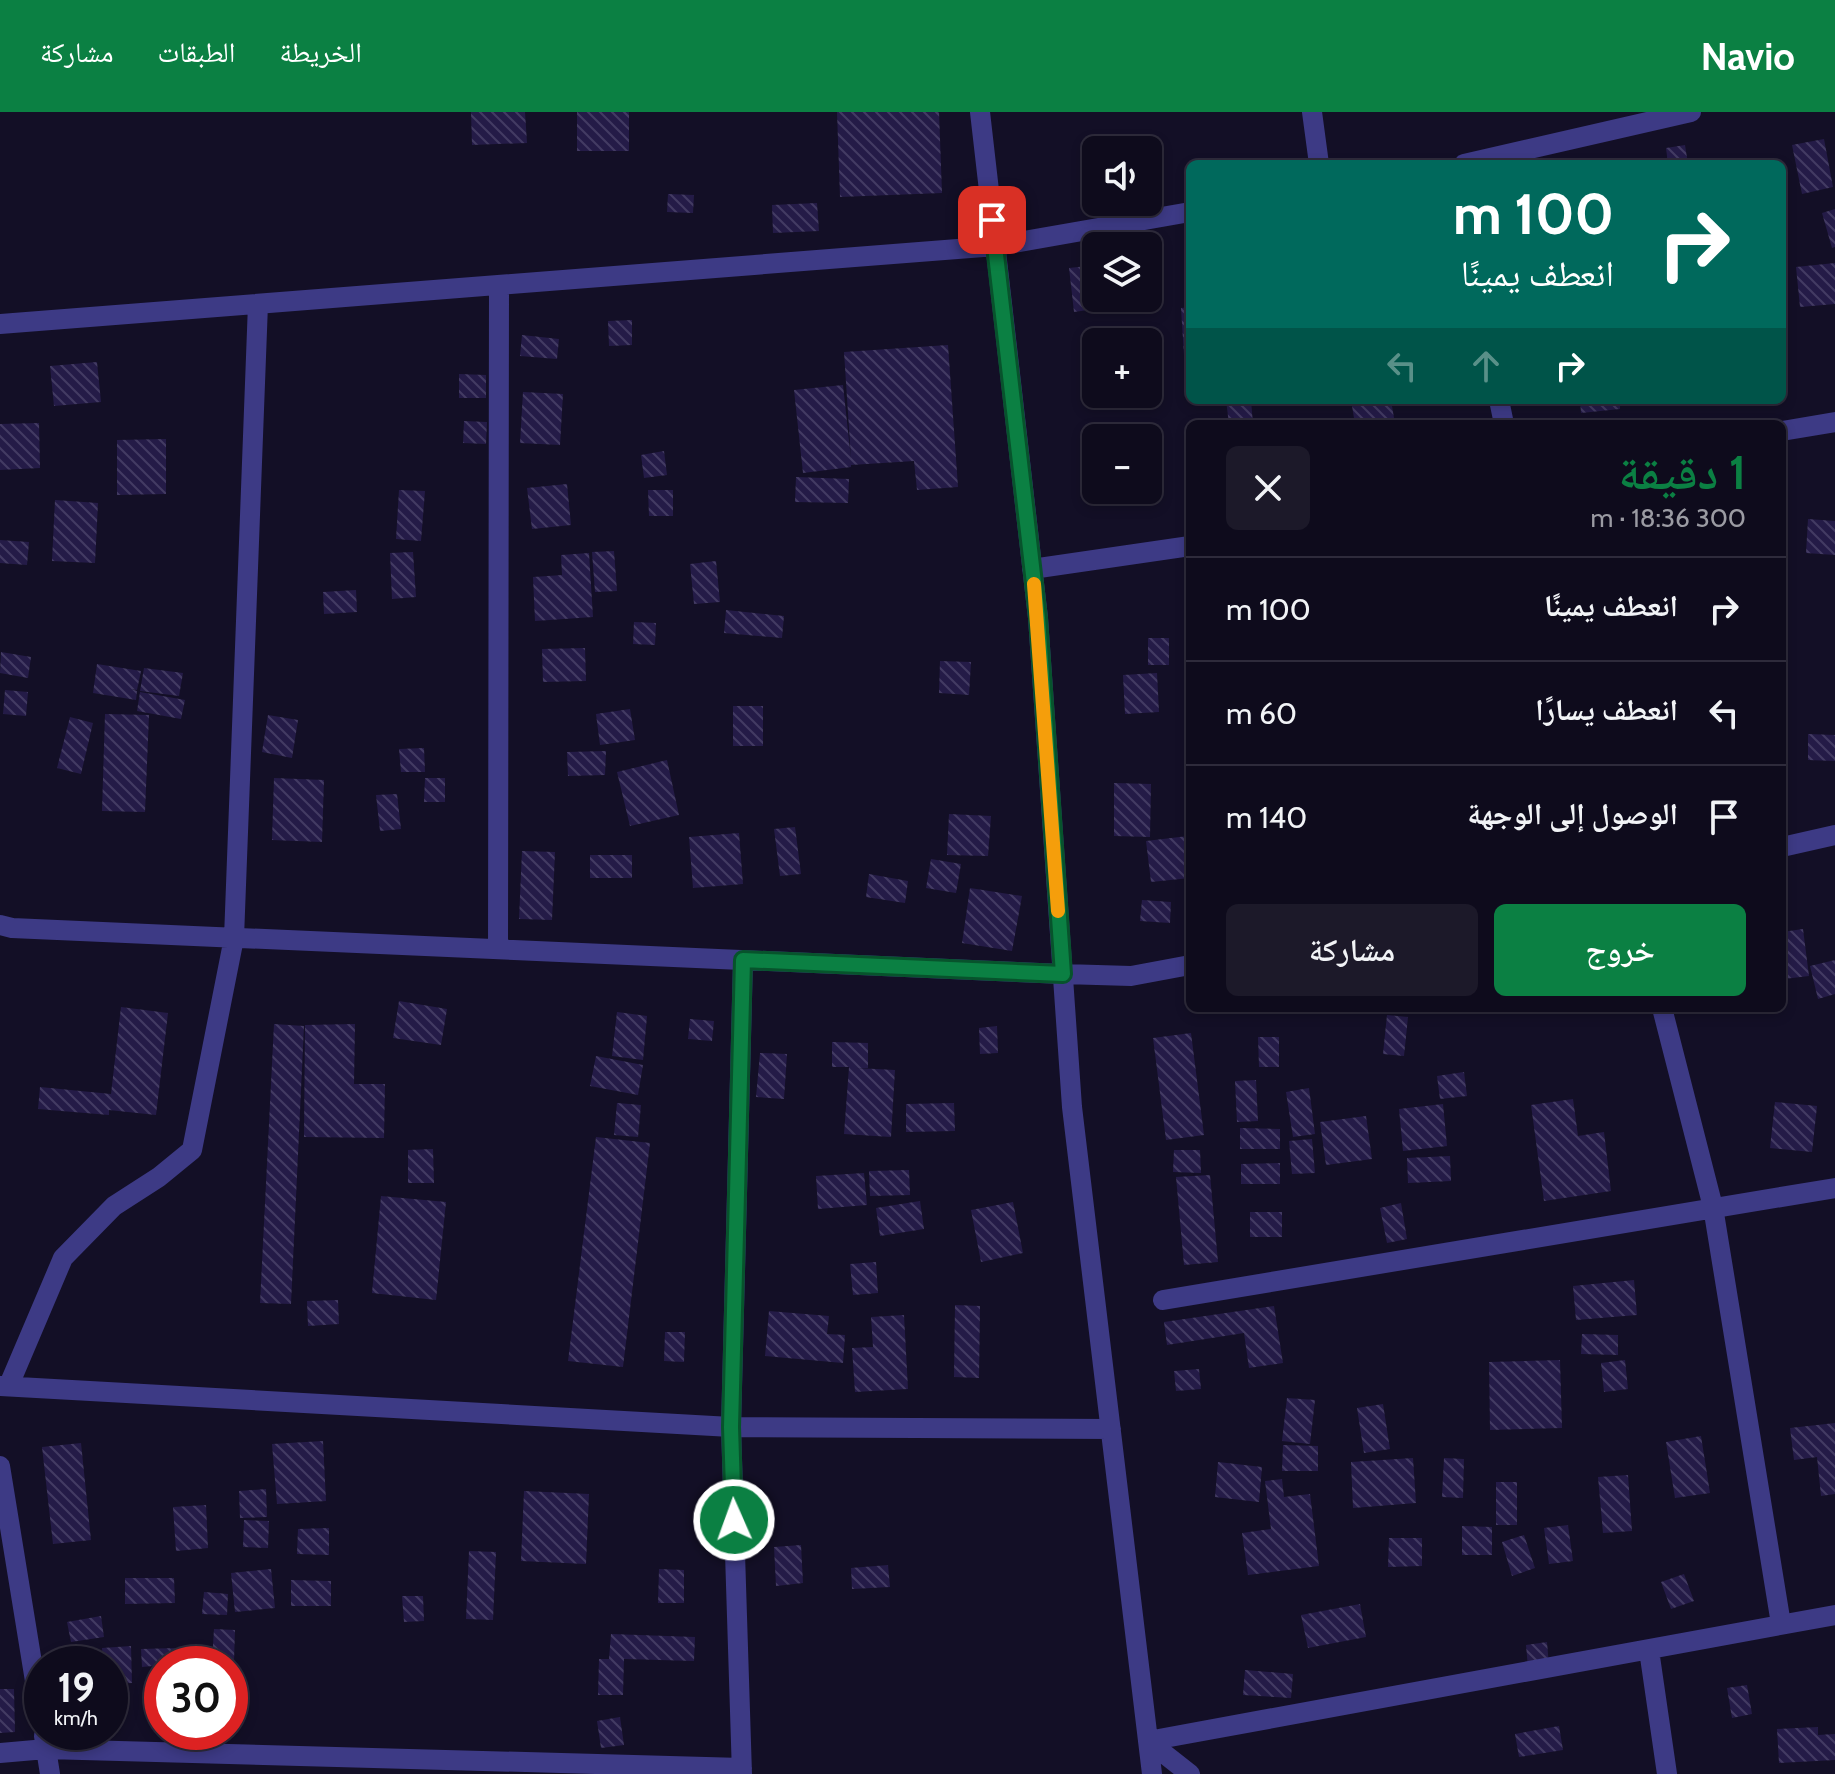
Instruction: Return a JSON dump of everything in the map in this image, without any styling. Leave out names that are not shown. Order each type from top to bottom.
[{"type":"street","points":[[980,112],[1032,569],[1072,1107],[1152,1774]]},
{"type":"street","points":[[1312,112],[1318,160]]},
{"type":"street","points":[[1481,160],[1691,112]]},
{"type":"street","points":[[0,324],[996,246],[1186,213]]},
{"type":"street","points":[[498,949],[499,285]]},
{"type":"street","points":[[258,304],[234,938],[192,1150],[159,1177],[114,1206],[63,1258],[5,1386],[731,1427],[1111,1429]]},
{"type":"street","points":[[1786,430],[1835,422]]},
{"type":"street","points":[[1032,569],[1186,547]]},
{"type":"street","points":[[1786,846],[1835,835]]},
{"type":"street","points":[[0,925],[12,928],[1063,974],[1131,976],[1186,966]]},
{"type":"street","points":[[128,1745],[742,1771],[731,1427],[743,960]]},
{"type":"street","points":[[1663,1012],[1713,1207],[1781,1624]]},
{"type":"street","points":[[1163,1300],[1835,1188]]},
{"type":"street","points":[[0,1466],[29,1646]]},
{"type":"street","points":[[1148,1741],[1835,1615]]},
{"type":"street","points":[[1649,1650],[1667,1774]]},
{"type":"street","points":[[1148,1741],[1190,1774]]},
{"type":"street","points":[[0,1753],[24,1747]]},
{"type":"street","points":[[46,1750],[50,1774]]},
{"type":"building","points":[[471,112],[525,112],[527,143],[472,145]]},
{"type":"building","points":[[577,112],[629,112],[629,151],[577,151]]},
{"type":"building","points":[[837,112],[939,112],[942,193],[840,197]]},
{"type":"building","points":[[1824,139],[1833,187],[1802,194],[1792,145]]},
{"type":"building","points":[[1685,145],[1687,160],[1668,160],[1666,148]]},
{"type":"building","points":[[668,194],[694,195],[693,213],[667,212]]},
{"type":"building","points":[[817,203],[819,231],[773,233],[772,205]]},
{"type":"building","points":[[1835,209],[1835,247],[1832,248],[1822,213]]},
{"type":"building","points":[[1835,263],[1835,304],[1800,307],[1796,267]]},
{"type":"building","points":[[1082,267],[1082,311],[1074,312],[1069,268]]},
{"type":"building","points":[[1186,307],[1185,371],[1181,308]]},
{"type":"building","points":[[632,320],[632,345],[609,346],[608,321]]},
{"type":"building","points":[[522,335],[559,339],[557,359],[520,356]]},
{"type":"building","points":[[948,345],[958,487],[917,490],[914,461],[851,465],[803,473],[794,390],[843,385],[851,459],[844,352]]},
{"type":"building","points":[[97,362],[101,402],[54,406],[50,366]]},
{"type":"building","points":[[459,374],[486,375],[486,398],[459,398]]},
{"type":"building","points":[[523,392],[563,394],[560,445],[520,443]]},
{"type":"building","points":[[1226,404],[1251,404],[1253,420],[1228,420]]},
{"type":"building","points":[[1352,404],[1392,404],[1394,420],[1354,420]]},
{"type":"building","points":[[1580,404],[1620,404],[1620,409],[1581,413]]},
{"type":"building","points":[[464,421],[487,422],[486,444],[463,443]]},
{"type":"building","points":[[39,423],[40,468],[0,470],[0,424]]},
{"type":"building","points":[[166,439],[166,494],[117,495],[117,440]]},
{"type":"building","points":[[664,451],[667,475],[644,478],[641,455]]},
{"type":"building","points":[[796,477],[849,479],[848,503],[795,502]]},
{"type":"building","points":[[567,484],[571,525],[532,529],[527,488]]},
{"type":"building","points":[[399,490],[425,491],[421,541],[396,539]]},
{"type":"building","points":[[648,490],[673,490],[673,516],[649,516]]},
{"type":"building","points":[[55,500],[98,503],[95,563],[52,561]]},
{"type":"building","points":[[1808,519],[1835,521],[1835,555],[1806,553]]},
{"type":"building","points":[[0,540],[29,542],[27,565],[0,563]]},
{"type":"building","points":[[614,551],[617,591],[595,592],[592,552]]},
{"type":"building","points":[[413,552],[416,597],[392,599],[390,553]]},
{"type":"building","points":[[589,553],[593,617],[535,621],[533,577],[562,575],[561,555]]},
{"type":"building","points":[[716,561],[720,602],[694,604],[690,564]]},
{"type":"building","points":[[356,590],[357,612],[324,614],[323,592]]},
{"type":"building","points":[[726,610],[784,616],[782,638],[724,633]]},
{"type":"building","points":[[634,622],[656,623],[655,645],[633,644]]},
{"type":"building","points":[[1148,638],[1169,638],[1169,665],[1148,665]]},
{"type":"building","points":[[585,648],[586,681],[543,682],[542,649]]},
{"type":"building","points":[[1,652],[31,657],[28,678],[0,673]]},
{"type":"building","points":[[940,661],[971,662],[969,695],[939,693]]},
{"type":"building","points":[[97,664],[141,671],[137,690],[131,689],[137,691],[136,700],[93,693]]},
{"type":"building","points":[[144,668],[183,673],[179,696],[140,691]]},
{"type":"building","points":[[1157,673],[1159,712],[1125,714],[1123,675]]},
{"type":"building","points":[[5,690],[28,692],[26,716],[3,714]]},
{"type":"building","points":[[140,692],[185,700],[181,719],[137,711]]},
{"type":"building","points":[[733,706],[763,706],[763,746],[733,746]]},
{"type":"building","points":[[630,709],[635,740],[600,745],[596,714]]},
{"type":"building","points":[[105,714],[149,715],[145,812],[102,811]]},
{"type":"building","points":[[268,715],[298,720],[292,758],[262,752]]},
{"type":"building","points":[[70,717],[93,723],[81,774],[57,768]]},
{"type":"building","points":[[1808,734],[1835,735],[1835,761],[1808,760]]},
{"type":"building","points":[[424,748],[425,772],[401,772],[399,749]]},
{"type":"building","points":[[606,751],[605,775],[568,776],[567,752]]},
{"type":"building","points":[[667,760],[679,815],[630,826],[617,772]]},
{"type":"building","points":[[274,778],[324,780],[322,842],[272,840]]},
{"type":"building","points":[[425,778],[445,778],[445,802],[424,802]]},
{"type":"building","points":[[1114,783],[1151,784],[1150,837],[1114,836]]},
{"type":"building","points":[[397,794],[401,829],[380,831],[376,795]]},
{"type":"building","points":[[949,814],[991,816],[988,856],[947,855]]},
{"type":"building","points":[[795,827],[801,874],[780,876],[774,829]]},
{"type":"building","points":[[739,833],[743,884],[693,888],[689,837]]},
{"type":"building","points":[[1186,836],[1186,878],[1151,882],[1146,841]]},
{"type":"building","points":[[522,851],[555,852],[552,920],[519,919]]},
{"type":"building","points":[[590,855],[632,855],[632,878],[590,878]]},
{"type":"building","points":[[931,859],[961,864],[956,893],[926,888]]},
{"type":"building","points":[[869,874],[908,881],[905,903],[866,897]]},
{"type":"building","points":[[970,888],[1022,896],[1012,951],[962,943]]},
{"type":"building","points":[[1142,900],[1171,902],[1170,923],[1140,921]]},
{"type":"building","points":[[1803,929],[1809,976],[1786,979],[1786,931]]},
{"type":"building","points":[[1835,960],[1835,994],[1818,999],[1810,966]]},
{"type":"building","points":[[399,1001],[447,1009],[441,1045],[393,1038]]},
{"type":"building","points":[[121,1007],[168,1013],[156,1115],[109,1110],[109,1115],[38,1109],[40,1087],[111,1094]]},
{"type":"building","points":[[617,1012],[647,1016],[643,1060],[612,1056]]},
{"type":"building","points":[[1387,1015],[1408,1017],[1404,1056],[1383,1054]]},
{"type":"building","points":[[690,1019],[714,1021],[712,1041],[688,1039]]},
{"type":"building","points":[[274,1024],[304,1026],[291,1304],[260,1303]]},
{"type":"building","points":[[355,1024],[354,1084],[385,1084],[384,1138],[304,1137],[305,1025]]},
{"type":"building","points":[[997,1026],[998,1053],[980,1054],[979,1028]]},
{"type":"building","points":[[1191,1033],[1204,1135],[1166,1140],[1153,1038]]},
{"type":"building","points":[[1258,1037],[1279,1037],[1279,1067],[1259,1067]]},
{"type":"building","points":[[832,1042],[868,1043],[868,1068],[856,1068],[895,1070],[891,1137],[844,1134],[849,1067],[832,1067]]},
{"type":"building","points":[[760,1053],[787,1054],[784,1099],[756,1097]]},
{"type":"building","points":[[596,1056],[643,1065],[638,1095],[590,1086]]},
{"type":"building","points":[[1464,1072],[1467,1096],[1440,1099],[1437,1076]]},
{"type":"building","points":[[1256,1080],[1258,1121],[1237,1122],[1235,1081]]},
{"type":"building","points":[[1309,1088],[1315,1134],[1293,1137],[1286,1092]]},
{"type":"building","points":[[1573,1099],[1578,1136],[1604,1132],[1611,1191],[1544,1201],[1531,1105]]},
{"type":"building","points":[[1775,1102],[1817,1106],[1812,1152],[1770,1148]]},
{"type":"building","points":[[617,1103],[641,1105],[638,1137],[614,1135]]},
{"type":"building","points":[[954,1103],[955,1131],[906,1132],[906,1104]]},
{"type":"building","points":[[1443,1104],[1447,1146],[1403,1151],[1399,1109]]},
{"type":"building","points":[[1366,1116],[1372,1159],[1326,1165],[1320,1122]]},
{"type":"building","points":[[1240,1128],[1280,1129],[1280,1149],[1240,1149]]},
{"type":"building","points":[[596,1137],[650,1143],[623,1367],[568,1361]]},
{"type":"building","points":[[1312,1139],[1315,1173],[1292,1174],[1289,1141]]},
{"type":"building","points":[[433,1149],[434,1183],[408,1183],[408,1150]]},
{"type":"building","points":[[1174,1150],[1200,1150],[1201,1173],[1173,1172]]},
{"type":"building","points":[[1450,1156],[1451,1181],[1408,1183],[1407,1158]]},
{"type":"building","points":[[1280,1163],[1280,1184],[1241,1184],[1241,1164]]},
{"type":"building","points":[[909,1170],[910,1195],[870,1196],[869,1171]]},
{"type":"building","points":[[864,1173],[867,1205],[818,1209],[816,1176]]},
{"type":"building","points":[[1210,1175],[1218,1262],[1184,1265],[1176,1177]]},
{"type":"building","points":[[381,1196],[446,1202],[436,1300],[372,1293]]},
{"type":"building","points":[[920,1201],[924,1229],[880,1236],[876,1208]]},
{"type":"building","points":[[1013,1202],[1023,1253],[981,1262],[971,1210]]},
{"type":"building","points":[[1401,1203],[1407,1239],[1387,1243],[1380,1208]]},
{"type":"building","points":[[1250,1212],[1282,1212],[1282,1237],[1250,1237]]},
{"type":"building","points":[[876,1262],[878,1293],[853,1295],[850,1264]]},
{"type":"building","points":[[1634,1280],[1637,1315],[1576,1320],[1573,1286]]},
{"type":"building","points":[[338,1300],[339,1324],[308,1326],[307,1301]]},
{"type":"building","points":[[955,1305],[980,1306],[979,1378],[954,1377]]},
{"type":"building","points":[[1274,1306],[1283,1363],[1249,1368],[1244,1333],[1167,1345],[1164,1322]]},
{"type":"building","points":[[769,1311],[829,1316],[827,1334],[845,1335],[843,1363],[765,1356]]},
{"type":"building","points":[[904,1315],[908,1389],[855,1392],[852,1348],[873,1347],[871,1317]]},
{"type":"building","points":[[665,1332],[685,1332],[684,1362],[664,1361]]},
{"type":"building","points":[[1582,1334],[1618,1335],[1618,1355],[1581,1354]]},
{"type":"building","points":[[1560,1360],[1562,1428],[1490,1430],[1489,1362]]},
{"type":"building","points":[[1625,1360],[1628,1389],[1604,1392],[1601,1363]]},
{"type":"building","points":[[1199,1369],[1201,1389],[1176,1391],[1174,1371]]},
{"type":"building","points":[[1287,1398],[1315,1400],[1310,1444],[1282,1441]]},
{"type":"building","points":[[1383,1404],[1390,1449],[1364,1453],[1357,1408]]},
{"type":"building","points":[[1835,1423],[1835,1494],[1821,1496],[1817,1457],[1794,1460],[1790,1428]]},
{"type":"building","points":[[1701,1436],[1710,1493],[1675,1498],[1666,1442]]},
{"type":"building","points":[[323,1441],[326,1501],[277,1504],[272,1444]]},
{"type":"building","points":[[81,1443],[91,1540],[53,1544],[42,1447]]},
{"type":"building","points":[[1283,1445],[1318,1446],[1318,1471],[1282,1471]]},
{"type":"building","points":[[1413,1458],[1416,1503],[1353,1508],[1351,1462]]},
{"type":"building","points":[[1444,1458],[1464,1459],[1463,1498],[1442,1497]]},
{"type":"building","points":[[1218,1462],[1262,1467],[1259,1502],[1215,1497]]},
{"type":"building","points":[[1628,1475],[1632,1531],[1603,1533],[1598,1477]]},
{"type":"building","points":[[1282,1479],[1284,1497],[1310,1494],[1319,1566],[1248,1575],[1242,1533],[1271,1529],[1265,1481]]},
{"type":"building","points":[[1496,1482],[1517,1482],[1517,1525],[1496,1525]]},
{"type":"building","points":[[266,1489],[267,1517],[240,1518],[239,1491]]},
{"type":"building","points":[[524,1491],[589,1494],[586,1564],[521,1561]]},
{"type":"building","points":[[206,1505],[208,1548],[176,1551],[173,1507]]},
{"type":"building","points":[[244,1520],[269,1521],[268,1548],[243,1547]]},
{"type":"building","points":[[1568,1525],[1573,1561],[1549,1564],[1544,1528]]},
{"type":"building","points":[[1462,1526],[1492,1527],[1492,1555],[1462,1555]]},
{"type":"building","points":[[329,1528],[329,1555],[297,1554],[298,1529]]},
{"type":"building","points":[[1524,1535],[1535,1568],[1512,1576],[1502,1542]]},
{"type":"building","points":[[1389,1538],[1422,1538],[1422,1566],[1388,1567]]},
{"type":"building","points":[[801,1545],[803,1583],[776,1586],[774,1547]]},
{"type":"building","points":[[469,1551],[496,1552],[493,1620],[466,1619]]},
{"type":"building","points":[[888,1565],[890,1587],[852,1589],[851,1568]]},
{"type":"building","points":[[271,1569],[275,1608],[235,1612],[231,1573]]},
{"type":"building","points":[[659,1569],[684,1570],[684,1603],[658,1603]]},
{"type":"building","points":[[1684,1574],[1694,1601],[1671,1609],[1661,1582]]},
{"type":"building","points":[[125,1578],[174,1578],[175,1603],[125,1604]]},
{"type":"building","points":[[291,1580],[331,1581],[331,1606],[291,1606]]},
{"type":"building","points":[[204,1592],[228,1594],[227,1615],[202,1614]]},
{"type":"building","points":[[402,1596],[423,1596],[424,1621],[404,1622]]},
{"type":"building","points":[[1360,1604],[1366,1637],[1308,1648],[1301,1615]]},
{"type":"building","points":[[101,1616],[104,1637],[71,1642],[67,1622]]},
{"type":"building","points":[[214,1629],[235,1630],[234,1646],[213,1646]]},
{"type":"building","points":[[611,1634],[695,1637],[694,1661],[624,1659],[623,1695],[598,1695],[599,1659],[609,1659]]},
{"type":"building","points":[[1547,1642],[1549,1666],[1528,1668],[1526,1645]]},
{"type":"building","points":[[128,1646],[131,1646],[132,1683],[128,1683]]},
{"type":"building","points":[[141,1649],[144,1649],[144,1667],[142,1667]]},
{"type":"building","points":[[1245,1670],[1293,1674],[1291,1698],[1243,1695]]},
{"type":"building","points":[[1747,1685],[1752,1714],[1732,1718],[1727,1688]]},
{"type":"building","points":[[0,1689],[14,1689],[15,1732],[0,1733]]},
{"type":"building","points":[[620,1717],[624,1745],[601,1748],[597,1721]]},
{"type":"building","points":[[1559,1726],[1563,1750],[1519,1757],[1515,1734]]},
{"type":"building","points":[[1818,1727],[1818,1735],[1835,1734],[1835,1760],[1779,1763],[1777,1729]]},
{"type":"slow traffic","points":[[1034,584],[1058,911]]},
{"type":"route","points":[[734,1520],[731,1427],[743,960],[1063,974],[1038,618],[992,220]]}]
